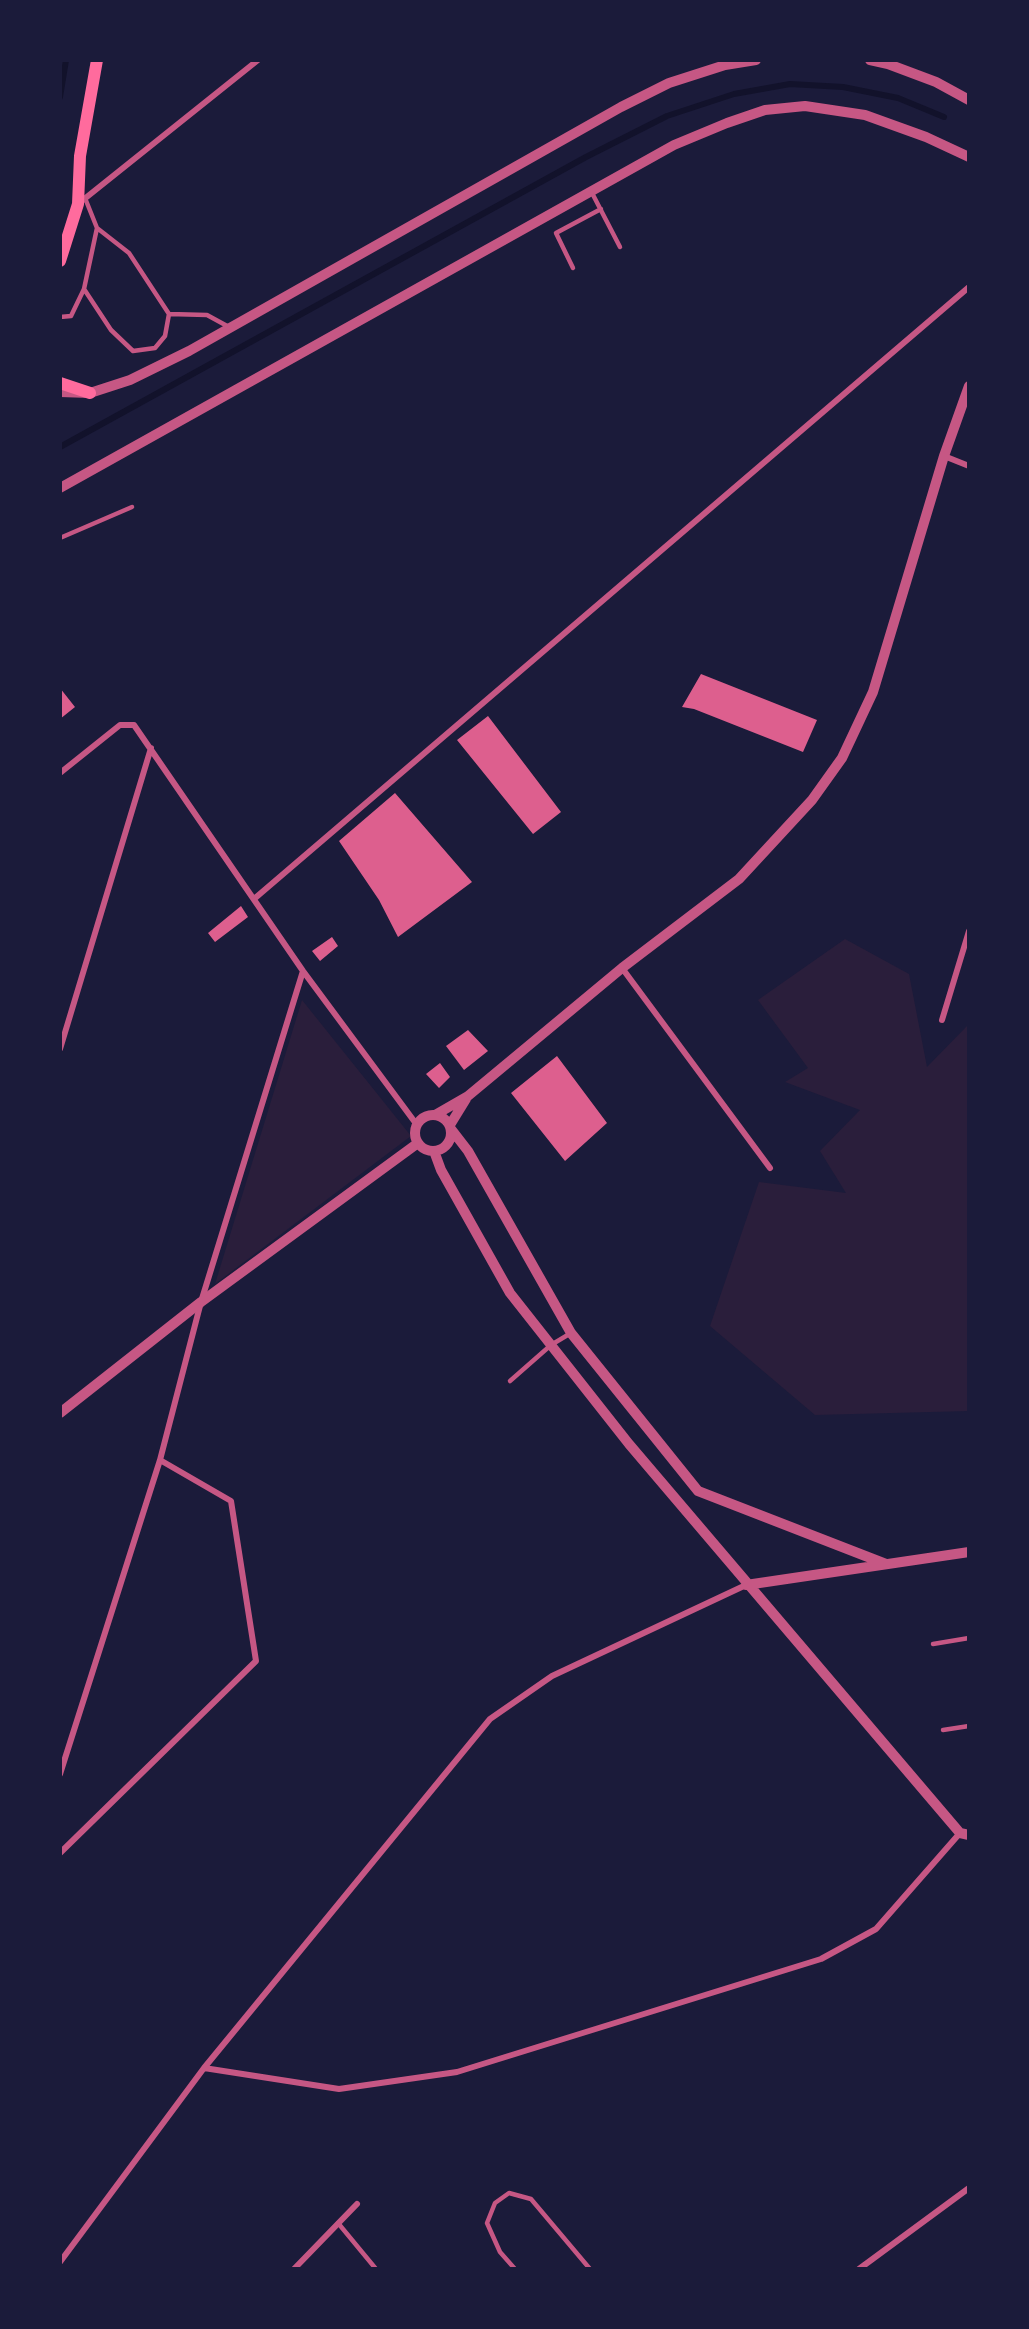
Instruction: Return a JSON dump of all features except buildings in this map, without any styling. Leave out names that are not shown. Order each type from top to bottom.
[{"type":"main road","points":[[60,261],[81,201],[80,156],[97,60]]},
{"type":"main road","points":[[60,383],[90,393]]},
{"type":"street","points":[[81,201],[258,60]]},
{"type":"street","points":[[60,392],[90,393],[130,380],[231,328],[621,107],[669,84],[724,65],[756,60]]},
{"type":"street","points":[[870,60],[888,64],[936,82],[969,100]]},
{"type":"street","points":[[60,488],[674,145],[727,123],[765,111],[805,106],[865,115],[926,136],[969,157]]},
{"type":"street","points":[[254,899],[969,287]]},
{"type":"street","points":[[204,2068],[339,2089],[457,2072],[821,1959],[876,1929],[965,1834],[746,1585],[629,1444],[510,1293],[441,1170],[434,1151],[418,1143],[415,1134],[421,1119],[468,1096],[622,968],[739,879],[812,800],[842,758],[873,692],[944,456],[969,386]]},
{"type":"street","points":[[944,456],[969,466]]},
{"type":"street","points":[[60,773],[120,724],[134,725],[303,971],[417,1125]]},
{"type":"street","points":[[60,1048],[151,748]]},
{"type":"street","points":[[942,1020],[969,931]]},
{"type":"street","points":[[622,968],[770,1168]]},
{"type":"street","points":[[60,1774],[160,1460],[201,1302],[303,971]]},
{"type":"street","points":[[434,1151],[444,1148],[450,1139],[450,1127],[468,1096]]},
{"type":"street","points":[[435,1114],[450,1127],[468,1151],[571,1333],[698,1491],[886,1564]]},
{"type":"street","points":[[60,1413],[201,1302],[418,1143]]},
{"type":"street","points":[[60,1853],[256,1661],[231,1501],[160,1460]]},
{"type":"street","points":[[60,2262],[204,2068],[490,1719],[552,1676],[746,1585],[969,1552]]},
{"type":"street","points":[[859,2269],[969,2188]]},
{"type":"street","points":[[294,2269],[357,2204]]},
{"type":"lane","points":[[591,191],[620,247]]},
{"type":"lane","points":[[81,201],[97,228],[129,253],[169,314],[165,336],[155,348],[133,351],[111,330],[84,289]]},
{"type":"lane","points":[[573,268],[556,233],[600,209]]},
{"type":"lane","points":[[60,318],[71,315],[84,289],[97,228]]},
{"type":"lane","points":[[169,314],[207,315],[231,328]]},
{"type":"lane","points":[[60,538],[132,507]]},
{"type":"lane","points":[[510,1381],[551,1345],[571,1333]]},
{"type":"lane","points":[[933,1644],[969,1638]]},
{"type":"lane","points":[[944,1730],[969,1726]]},
{"type":"lane","points":[[515,2269],[500,2252],[487,2223],[495,2203],[509,2193],[531,2199],[590,2269]]},
{"type":"lane","points":[[338,2223],[376,2269]]},
{"type":"shaded area","points":[[845,939],[909,974],[927,1067],[969,1024],[969,1411],[815,1415],[710,1326],[759,1182],[846,1193],[820,1151],[860,1110],[785,1082],[808,1068],[758,1000]]},
{"type":"shaded area","points":[[302,1000],[411,1136],[215,1284]]},
{"type":"waterway","points":[[60,97],[66,60]]},
{"type":"waterway","points":[[60,447],[586,157],[667,116],[734,94],[790,84],[843,87],[898,98],[944,117]]}]
